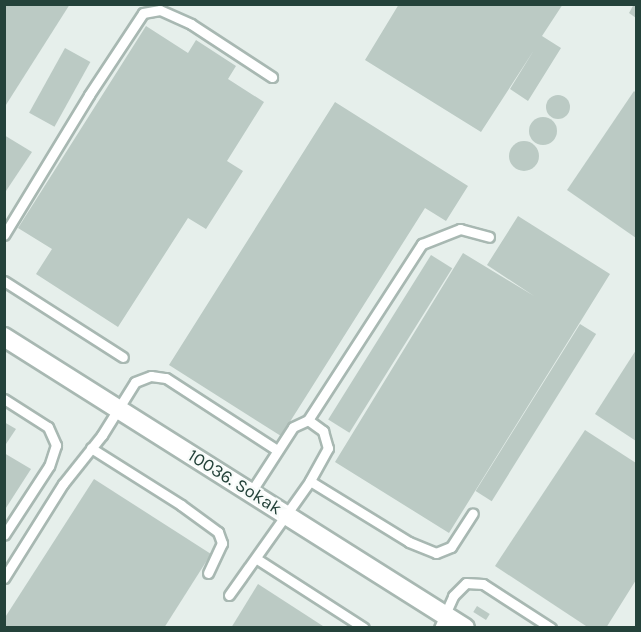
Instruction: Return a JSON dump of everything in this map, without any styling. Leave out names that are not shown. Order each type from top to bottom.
[{"type":"street","name":"10036. Sokak","points":[[4,337],[285,513],[442,621],[465,627]]},
{"type":"lane","points":[[4,235],[89,95],[143,13],[160,10],[191,24],[272,77]]},
{"type":"lane","points":[[251,492],[292,427],[308,420],[422,244],[460,229],[489,237]]},
{"type":"lane","points":[[4,281],[123,357]]},
{"type":"lane","points":[[4,578],[63,484],[91,448],[135,382],[150,376],[166,378],[277,450]]},
{"type":"lane","points":[[4,399],[48,428],[56,445],[49,466],[4,535]]},
{"type":"lane","points":[[229,595],[257,559],[285,513],[310,481],[328,448],[323,431],[308,420]]},
{"type":"lane","points":[[91,448],[181,505],[218,532],[222,543],[208,573]]},
{"type":"lane","points":[[310,481],[409,542],[436,553],[451,547],[473,513]]},
{"type":"lane","points":[[257,559],[364,627]]},
{"type":"lane","points":[[442,621],[453,596],[466,582],[483,584],[551,627]]},
{"type":"building","points":[[4,4],[70,4],[4,108]]},
{"type":"building","points":[[399,4],[563,4],[542,36],[561,48],[528,101],[510,89],[534,50],[481,132],[365,60]]},
{"type":"building","points":[[636,4],[636,18],[629,13]]},
{"type":"building","points":[[146,26],[188,53],[196,40],[236,66],[228,79],[264,102],[227,161],[243,171],[206,229],[188,218],[118,327],[36,274],[52,249],[18,228]]},
{"type":"building","points":[[65,48],[90,62],[54,127],[29,113]]},
{"type":"building","points":[[634,91],[636,93],[636,238],[567,190]]},
{"type":"building","points":[[558,95],[563,96],[569,102],[569,112],[563,118],[558,119],[553,118],[547,112],[546,107],[547,102],[553,96]]},
{"type":"building","points":[[335,102],[468,186],[446,221],[425,208],[281,436],[169,365]]},
{"type":"building","points":[[543,117],[553,121],[557,131],[553,141],[543,145],[533,141],[529,131],[533,121]]},
{"type":"building","points":[[4,135],[32,152],[4,194]]},
{"type":"building","points":[[524,141],[535,145],[539,156],[535,167],[524,171],[513,167],[509,156],[513,145]]},
{"type":"building","points":[[518,216],[610,274],[449,533],[335,462],[463,253],[534,296],[487,265]]},
{"type":"building","points":[[431,255],[452,268],[349,433],[328,420]]},
{"type":"building","points":[[580,324],[596,334],[492,501],[476,491]]},
{"type":"building","points":[[636,350],[636,441],[595,414]]},
{"type":"building","points":[[4,422],[16,429],[4,447]]},
{"type":"building","points":[[585,430],[636,463],[636,580],[606,628],[589,628],[495,566]]},
{"type":"building","points":[[4,453],[31,469],[4,511]]},
{"type":"building","points":[[94,479],[211,554],[164,628],[4,628],[4,619]]},
{"type":"building","points":[[258,584],[326,628],[231,628]]},
{"type":"building","points":[[477,606],[490,614],[486,620],[473,612]]}]
